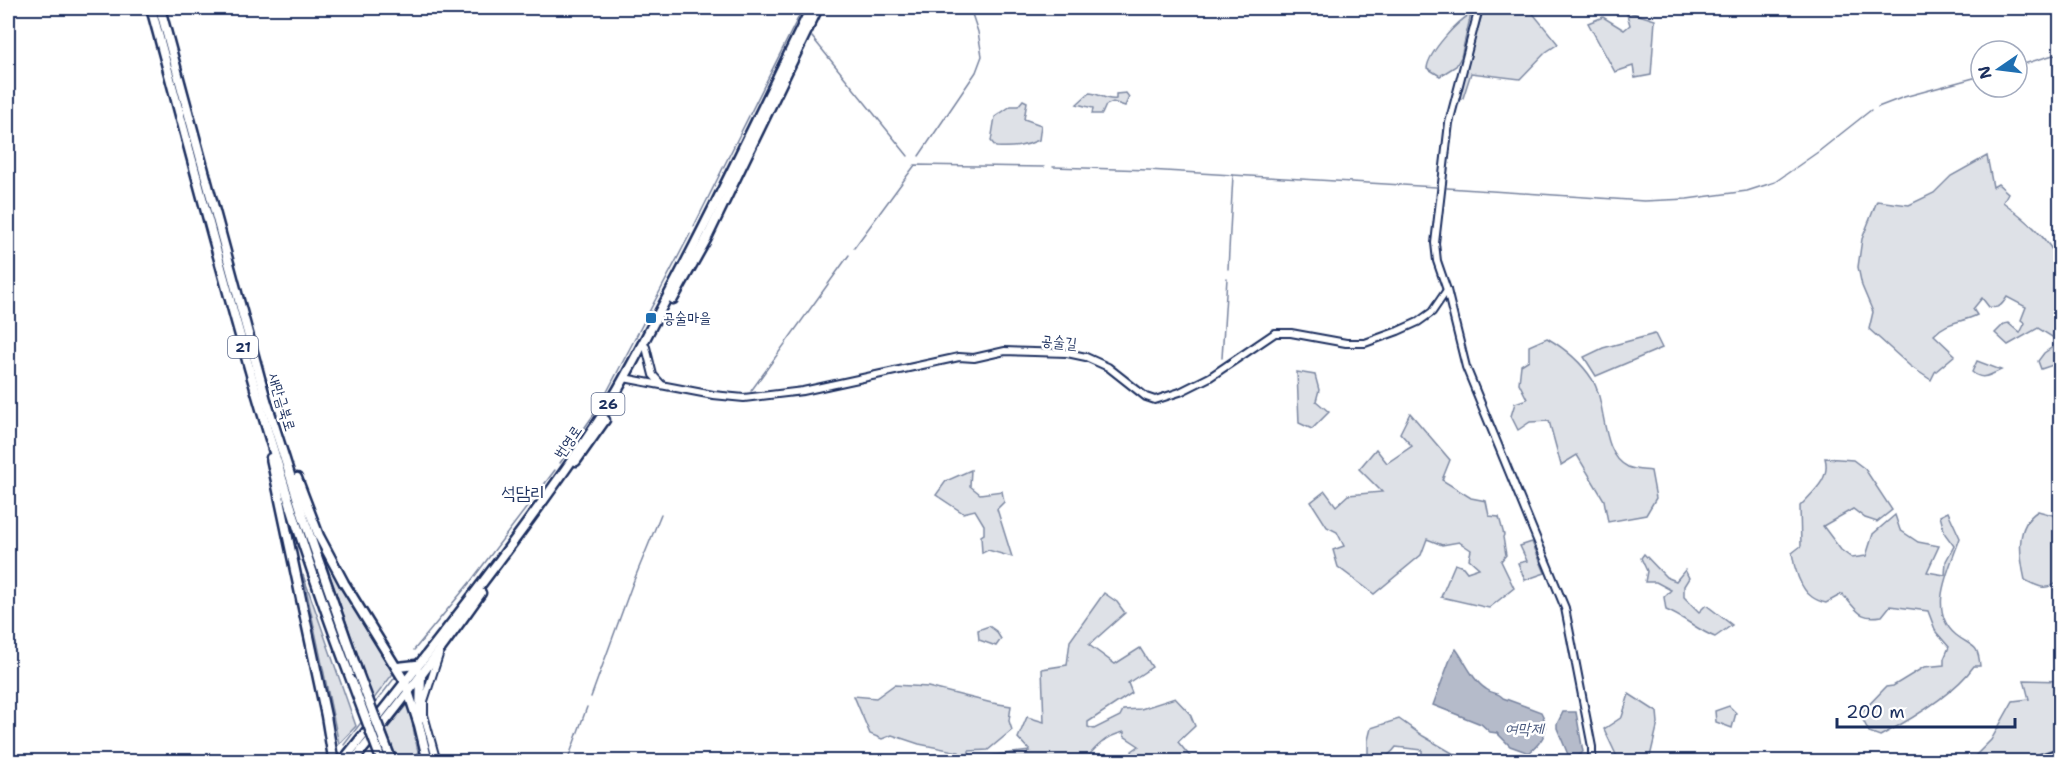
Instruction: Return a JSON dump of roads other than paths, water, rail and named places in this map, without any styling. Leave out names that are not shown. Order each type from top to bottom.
[{"type":"main road","name":"새만금북로","points":[[151,8],[304,548],[382,762]]},
{"type":"main road","name":"새만금북로","points":[[160,8],[263,402],[358,674],[392,762]]},
{"type":"main road","name":"번영로","points":[[336,761],[405,682],[440,649],[595,436],[701,234],[811,8]]},
{"type":"main road","name":"번영로","points":[[352,762],[410,693],[419,669],[565,470],[627,378],[707,238],[818,8]]},
{"type":"main road","name":"21","points":[[263,402],[319,536],[344,583],[398,667],[405,682],[428,762]]},
{"type":"main road","name":"21","points":[[263,402],[336,761]]},
{"type":"main road","points":[[398,667],[419,669],[419,725]]},
{"type":"street","points":[[1479,8],[1449,123],[1435,243],[1437,261],[1447,290],[1466,367],[1565,608],[1592,747],[1592,762]]},
{"type":"street","name":"공술길","points":[[627,378],[726,397],[765,396],[833,385],[959,357],[974,358],[1005,351],[1030,351],[1067,353],[1086,357],[1108,367],[1146,397],[1155,400],[1180,392],[1210,377],[1275,333],[1365,343],[1398,332],[1432,312],[1447,290]]},
{"type":"street","points":[[646,347],[653,375],[662,386]]},
{"type":"street","points":[[437,762],[424,715],[424,701],[440,649]]},
{"type":"street","points":[[2029,762],[2061,752]]},
{"type":"water","name":"여막제","points":[[1456,649],[1473,676],[1490,692],[1541,712],[1545,724],[1544,735],[1529,753],[1510,746],[1497,733],[1490,732],[1481,724],[1433,705],[1452,654]]},
{"type":"water","points":[[1563,712],[1576,712],[1583,752],[1574,759],[1569,757],[1557,728]]},
{"type":"waterway","points":[[694,226],[803,8]]},
{"type":"waterway","points":[[919,156],[976,72],[982,56],[978,32],[970,8]]},
{"type":"waterway","points":[[812,37],[908,156]]},
{"type":"waterway","points":[[2029,62],[2060,53]]},
{"type":"waterway","points":[[1878,107],[1904,97],[1969,79]]},
{"type":"waterway","points":[[1447,188],[1644,201],[1687,199],[1747,191],[1775,182],[1871,110]]},
{"type":"waterway","points":[[854,248],[915,165],[1044,167]]},
{"type":"waterway","points":[[1053,167],[1148,170],[1436,187]]},
{"type":"waterway","points":[[1228,269],[1233,175]]},
{"type":"waterway","points":[[560,463],[599,407],[690,234]]},
{"type":"waterway","points":[[751,391],[849,255]]},
{"type":"waterway","points":[[1222,358],[1227,278]]},
{"type":"waterway","points":[[414,650],[471,581],[555,470]]},
{"type":"waterway","points":[[591,697],[661,514]]},
{"type":"waterway","points":[[373,706],[396,676]]},
{"type":"waterway","points":[[567,762],[587,707]]},
{"type":"waterway","points":[[344,745],[363,720]]},
{"type":"place","name":"공술마을","points":[[651,318]]},
{"type":"district","name":"석담리","points":[[523,493]]}]
